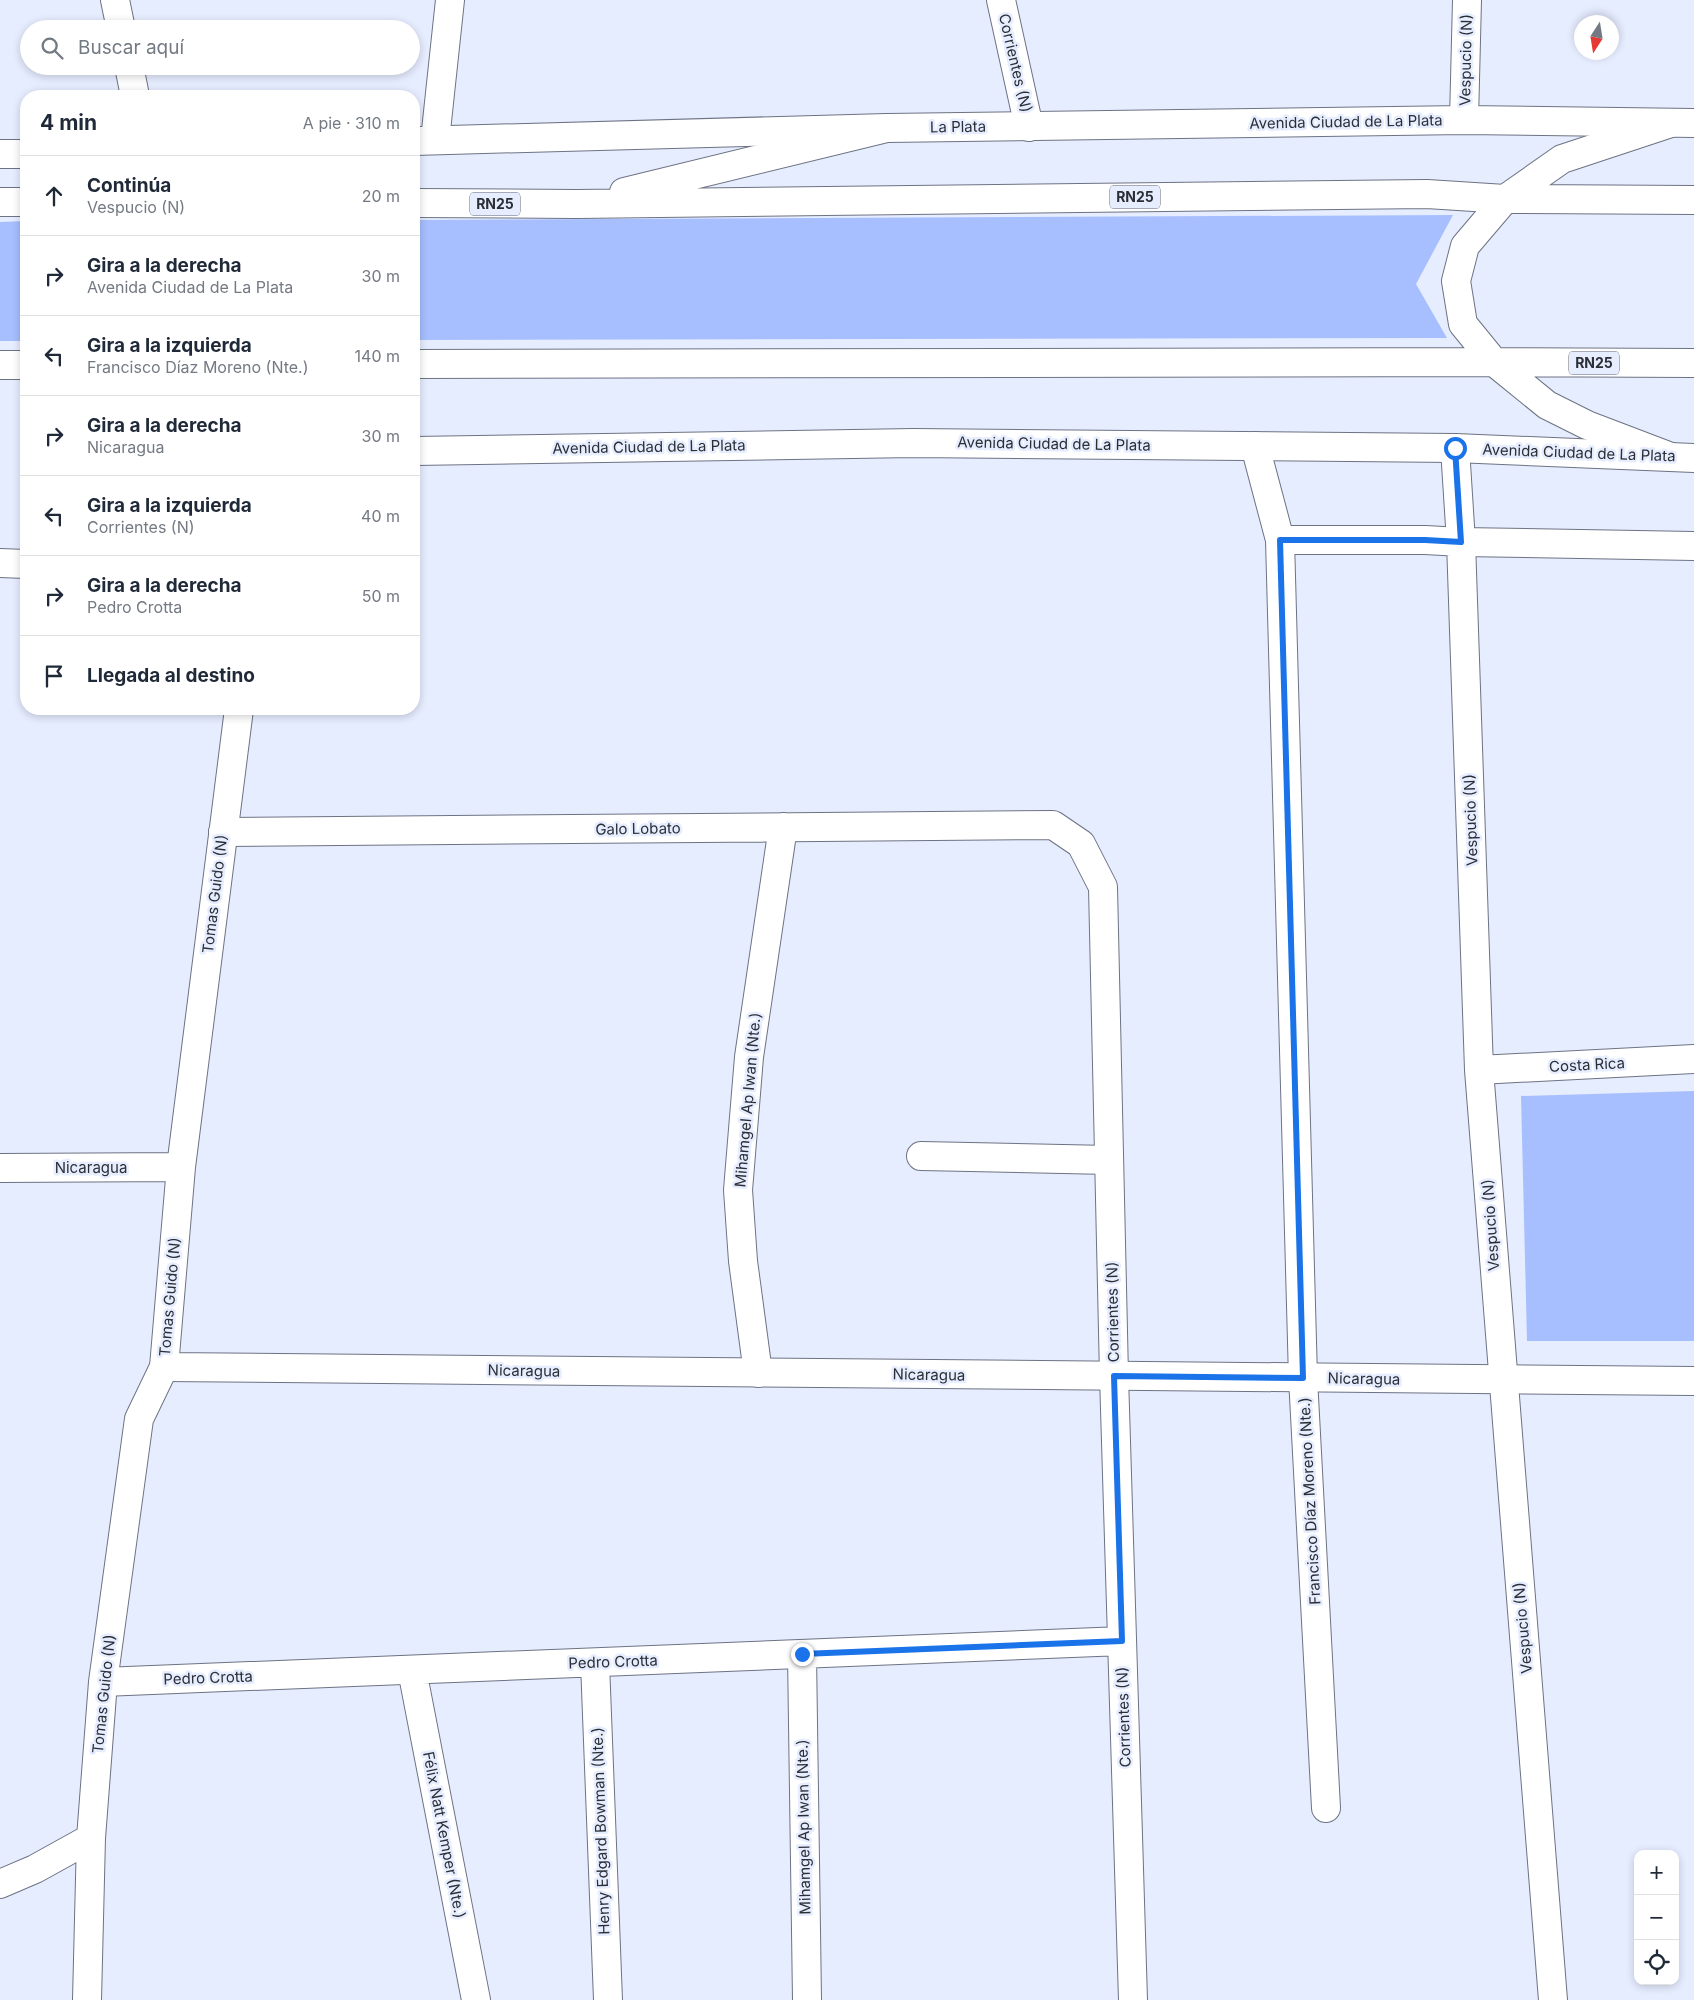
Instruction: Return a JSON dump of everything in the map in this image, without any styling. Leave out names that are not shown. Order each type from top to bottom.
[{"type":"main road","points":[[115,0],[119,20]]},
{"type":"main road","points":[[450,0],[424,140],[887,128]]},
{"type":"main road","name":"Corrientes (N)","points":[[1000,0],[1029,127]]},
{"type":"main road","name":"Vespucio (N)","points":[[1464,120],[1467,0]]},
{"type":"main road","points":[[131,75],[134,90]]},
{"type":"main road","name":"Avenida Ciudad de La Plata","points":[[1029,127],[1464,120],[1682,123]]},
{"type":"main road","points":[[1682,123],[1562,159],[1505,199],[1465,246],[1456,281],[1463,324],[1494,362],[1547,405],[1587,425],[1683,457]]},
{"type":"main road","name":"La Plata","points":[[887,128],[1029,127]]},
{"type":"main road","points":[[577,204],[887,128]]},
{"type":"main road","points":[[0,154],[20,154]]},
{"type":"main road","name":"RN25","points":[[420,203],[577,204],[1427,194],[1505,199],[1694,200]]},
{"type":"main road","points":[[0,202],[20,202]]},
{"type":"main road","name":"RN25","points":[[420,364],[1694,363]]},
{"type":"main road","points":[[0,365],[20,364]]},
{"type":"main road","name":"Avenida Ciudad de La Plata","points":[[420,451],[913,443],[1455,448],[1683,457]]},
{"type":"main road","name":"Francisco Díaz Moreno (Nte.)","points":[[1255,446],[1280,540],[1303,1378],[1326,1808]]},
{"type":"main road","name":"Vespucio (N)","points":[[1455,448],[1461,542],[1479,1070],[1553,2000]]},
{"type":"main road","points":[[1280,540],[1425,540],[1694,546]]},
{"type":"main road","points":[[0,563],[20,564]]},
{"type":"main road","name":"Tomas Guido (N)","points":[[87,2000],[91,1838],[103,1682],[139,1419],[164,1367],[181,1167],[238,715]]},
{"type":"main road","name":"Corrientes (N)","points":[[1053,825],[1081,844],[1103,887],[1114,1376],[1133,2000]]},
{"type":"main road","name":"Galo Lobato","points":[[223,832],[1053,825]]},
{"type":"main road","name":"Mihamgel Ap Iwan (Nte.)","points":[[758,1373],[743,1261],[738,1190],[749,1057],[783,827]]},
{"type":"main road","name":"Costa Rica","points":[[1479,1070],[1694,1059]]},
{"type":"main road","points":[[921,1156],[1109,1160]]},
{"type":"main road","name":"Nicaragua","points":[[0,1168],[181,1167]]},
{"type":"main road","name":"Nicaragua","points":[[164,1367],[1694,1381]]},
{"type":"main road","name":"Pedro Crotta","points":[[103,1682],[1122,1641]]},
{"type":"main road","name":"Mihamgel Ap Iwan (Nte.)","points":[[802,1654],[807,2000]]},
{"type":"main road","name":"Henry Edgard Bowman (Nte.)","points":[[595,1663],[608,2000]]},
{"type":"main road","name":"Félix Natt Kemper (Nte.)","points":[[412,1670],[476,2000]]},
{"type":"main road","points":[[0,1884],[35,1869],[91,1838]]},
{"type":"shaded area","points":[[1453,215],[1416,284],[1447,338],[420,340],[420,220]]},
{"type":"shaded area","points":[[20,221],[20,341],[0,341],[0,222]]},
{"type":"shaded area","points":[[1694,1091],[1694,1341],[1527,1341],[1521,1096]]},
{"type":"route","points":[[802,1654],[1122,1641],[1114,1376],[1303,1378],[1280,540],[1425,540],[1461,542],[1455,448]]}]
